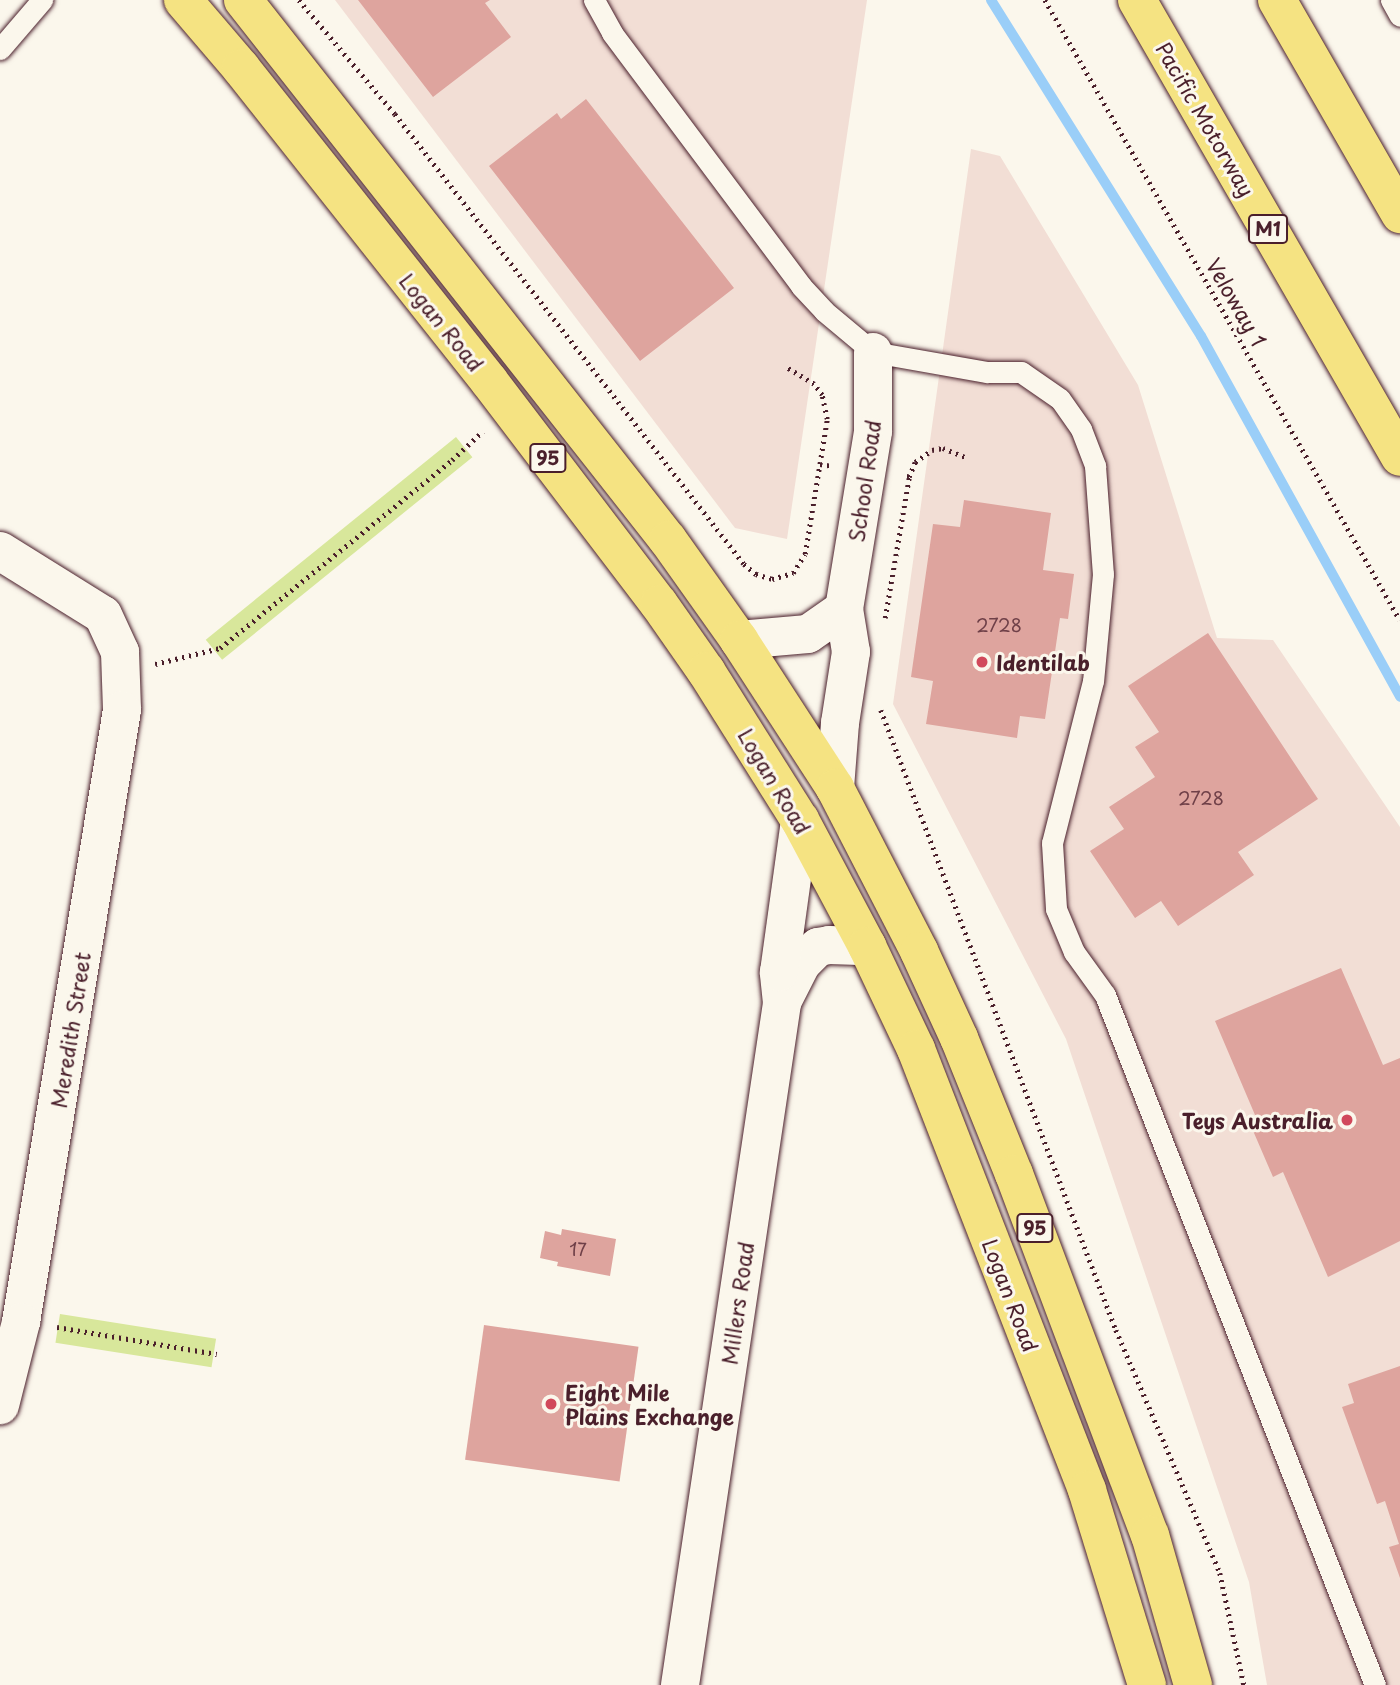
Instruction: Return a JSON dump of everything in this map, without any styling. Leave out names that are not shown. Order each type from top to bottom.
[{"type":"main road","name":"Logan Road","points":[[183,0],[241,68],[509,407],[698,660],[800,820],[867,946],[916,1049],[1087,1490],[1147,1685]]},
{"type":"main road","name":"Logan Road","points":[[243,0],[577,422],[739,640],[835,788],[878,867],[942,1001],[1014,1174],[1150,1535],[1193,1685]]},
{"type":"main road","name":"Pacific Motorway","points":[[1137,0],[1400,457]]},
{"type":"main road","points":[[1277,0],[1400,214]]},
{"type":"street","name":"School Road","points":[[835,788],[840,723],[851,652],[844,609],[873,431],[873,352]]},
{"type":"street","points":[[0,551],[103,615],[120,662]]},
{"type":"street","points":[[739,640],[808,634],[844,609]]},
{"type":"street","name":"Meredith Street","points":[[0,1405],[22,1322],[122,710],[120,662]]},
{"type":"street","name":"Millers Road","points":[[680,1685],[782,1003],[779,972],[800,820]]},
{"type":"street","name":"Millers Road","points":[[782,1003],[801,964],[818,947],[867,946]]},
{"type":"lane","points":[[0,48],[42,0]]},
{"type":"lane","points":[[594,0],[612,33],[801,286],[824,311],[873,352],[986,372],[1021,372],[1060,399],[1080,429],[1095,466],[1103,574],[1093,681],[1052,843],[1056,909],[1074,952],[1105,995],[1375,1685]]},
{"type":"lane","points":[[1391,0],[1400,16]]},
{"type":"path","points":[[299,0],[395,114],[744,564],[756,575],[772,579],[785,578],[802,564],[827,419],[822,395],[803,376],[787,368]]},
{"type":"path","name":"Veloway 1","points":[[1045,0],[1400,620]]},
{"type":"path","points":[[120,662],[220,648],[452,460],[509,407]]},
{"type":"path","points":[[884,624],[909,477],[915,461],[932,450],[943,448],[965,457]]},
{"type":"path","points":[[820,464],[834,466]]},
{"type":"path","points":[[896,475],[909,477]]},
{"type":"path","points":[[880,708],[1116,1330],[1220,1573],[1244,1685]]},
{"type":"path","points":[[22,1322],[217,1354]]},
{"type":"shaded area","points":[[335,0],[867,0],[787,539],[735,528]]},
{"type":"shaded area","points":[[971,149],[1000,156],[1138,385],[1217,638],[1273,640],[1400,827],[1400,1685],[1267,1685],[1249,1582],[1066,1039],[893,704]]},
{"type":"green space","points":[[456,437],[472,457],[222,660],[206,640]]},
{"type":"green space","points":[[60,1314],[216,1339],[212,1367],[55,1343]]},
{"type":"building","points":[[358,0],[490,0],[485,3],[511,37],[433,97]]},
{"type":"building","points":[[586,99],[734,288],[640,361],[489,166],[557,113],[561,119]]},
{"type":"building","points":[[964,500],[1051,513],[1043,570],[1074,574],[1068,619],[1060,618],[1045,719],[1020,716],[1017,738],[926,724],[933,681],[911,677],[933,524],[960,527]]},
{"type":"building","points":[[1208,633],[1318,799],[1238,852],[1254,875],[1178,926],[1161,901],[1135,918],[1090,851],[1124,829],[1109,807],[1155,777],[1135,747],[1159,732],[1128,686]]},
{"type":"building","points":[[1341,968],[1383,1065],[1400,1058],[1400,1241],[1328,1277],[1283,1172],[1273,1177],[1251,1126],[1258,1122],[1215,1021]]},
{"type":"building","points":[[562,1229],[616,1239],[610,1276],[557,1266],[558,1262],[540,1258],[545,1231],[561,1235]]},
{"type":"building","name":"Eight Mile Plains Exchange","points":[[484,1325],[638,1347],[620,1481],[465,1460]]},
{"type":"building","points":[[1400,1366],[1400,1578],[1389,1547],[1399,1544],[1385,1501],[1377,1504],[1342,1407],[1354,1403],[1348,1384]]},
{"type":"waterway","points":[[991,0],[1201,336],[1400,697]]},
{"type":"place","name":"Identilab","points":[[982,662]]},
{"type":"place","name":"Teys Australia","points":[[1347,1120]]},
{"type":"place","name":"Eight Mile Plains Exchange","points":[[551,1404]]}]
